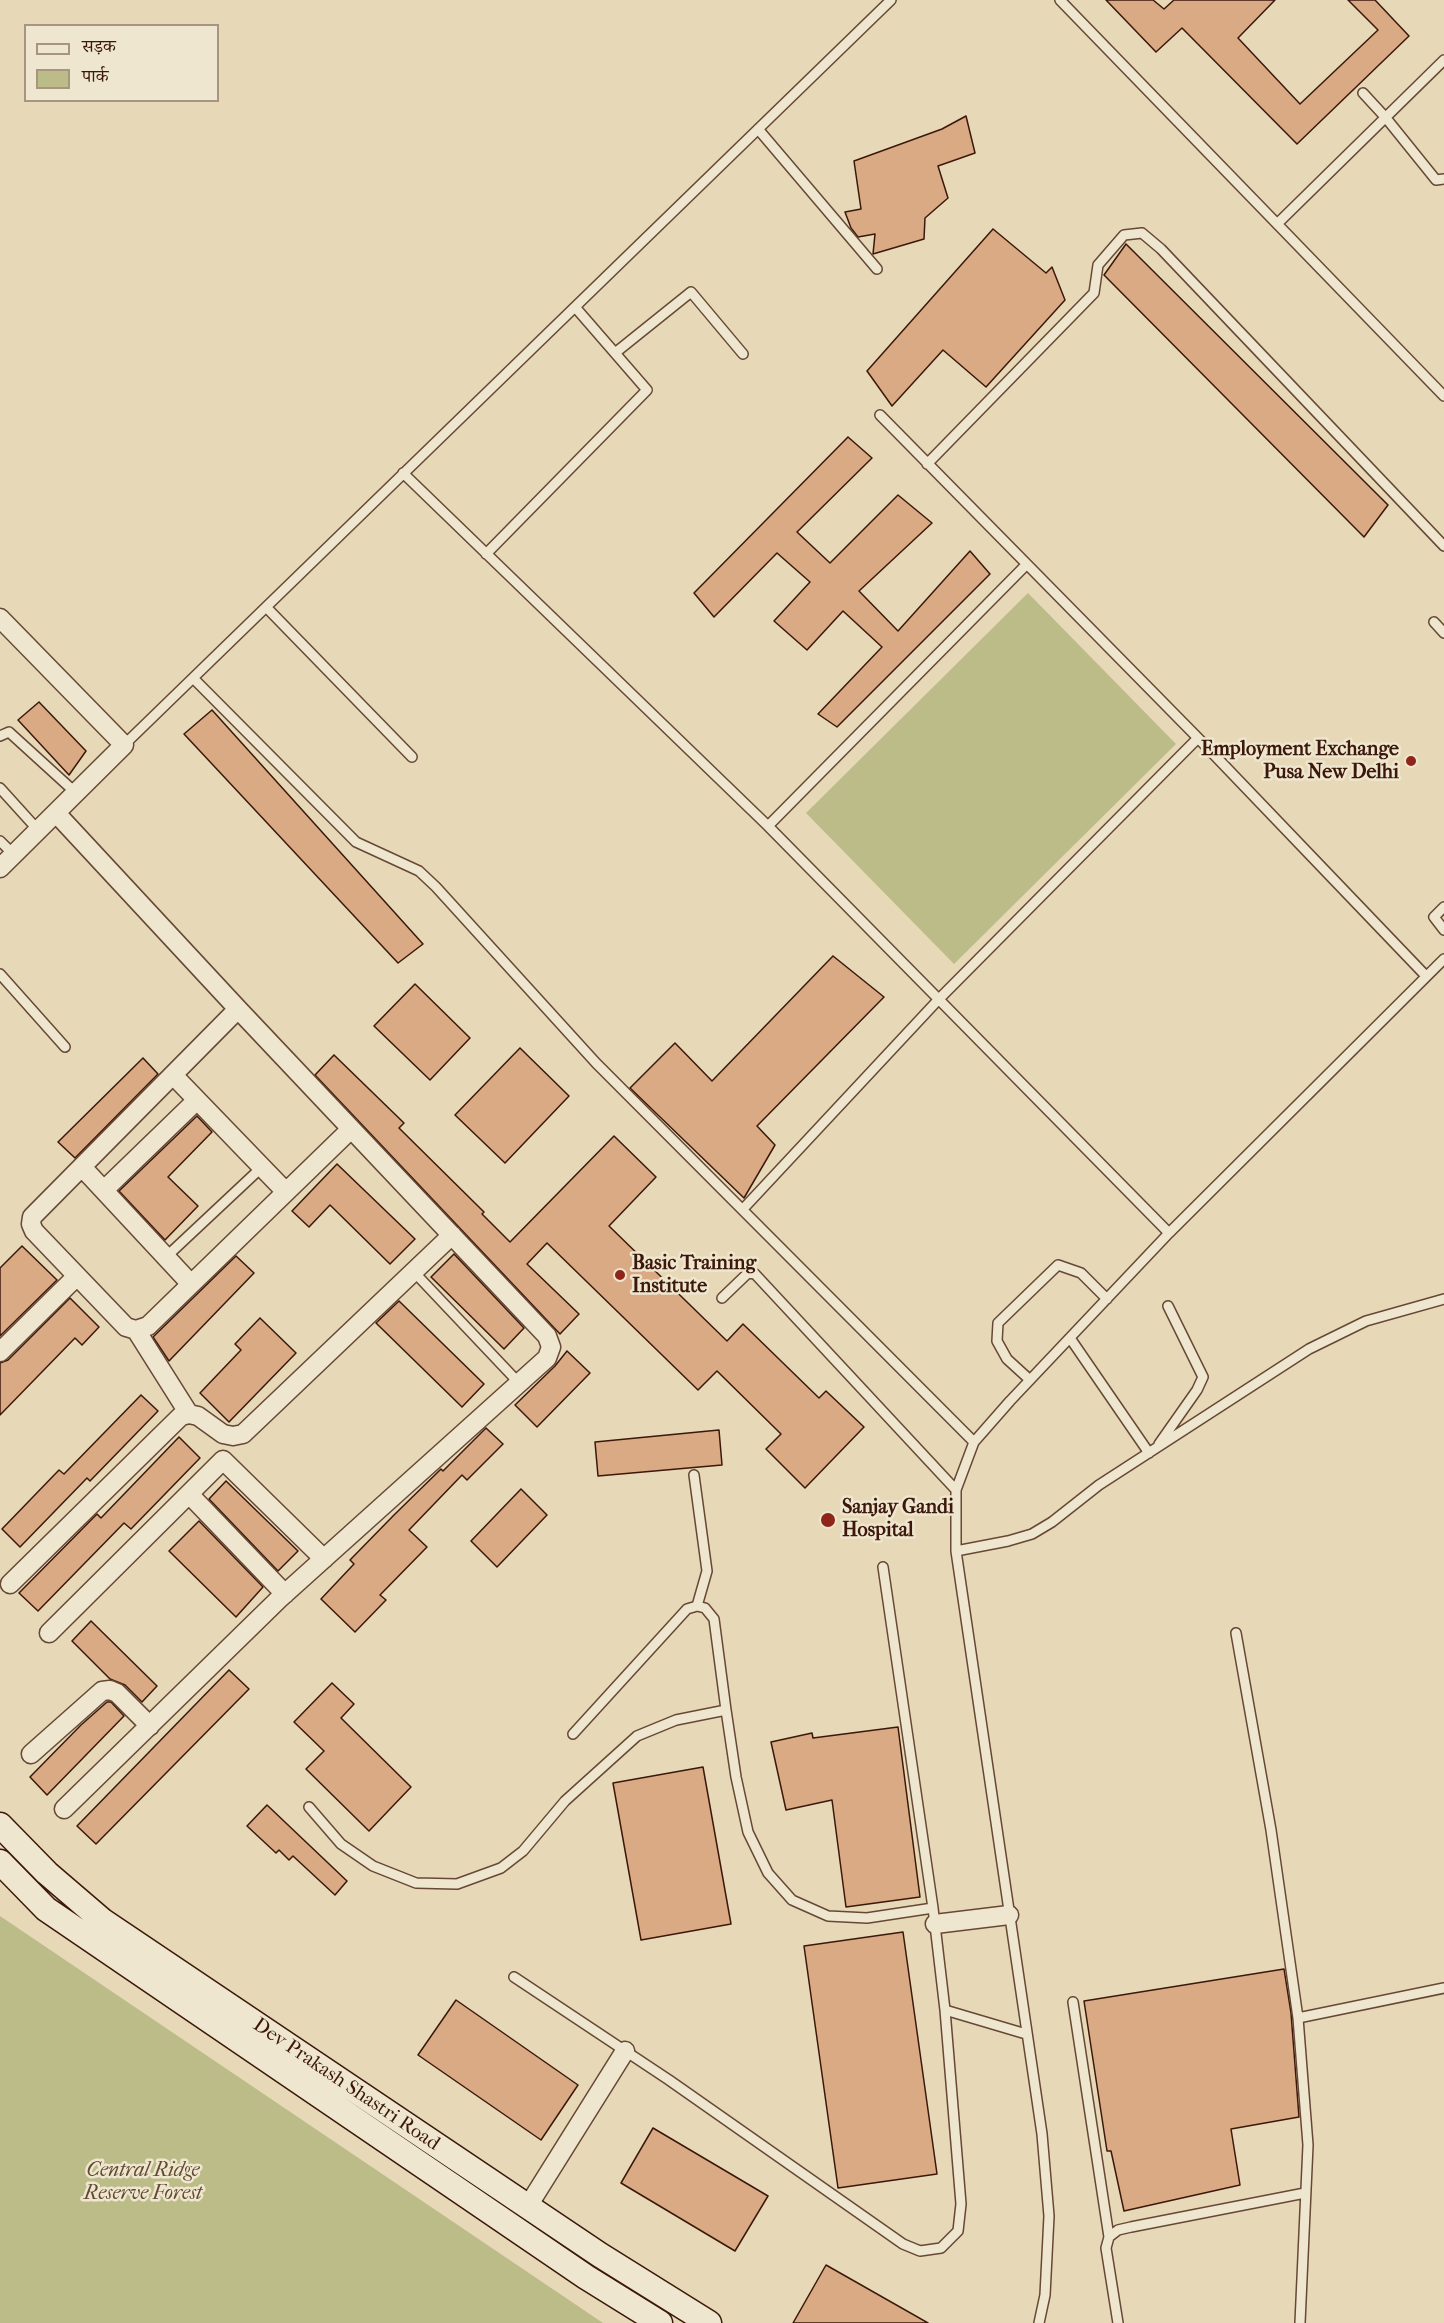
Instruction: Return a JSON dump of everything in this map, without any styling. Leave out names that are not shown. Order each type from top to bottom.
[{"type":"street","points":[[0,618],[124,745],[0,868]]},
{"type":"street","points":[[56,813],[237,1009],[547,1336],[551,1347],[547,1358],[285,1594],[64,1809]]},
{"type":"street","points":[[189,1414],[136,1330],[126,1326],[34,1231],[31,1224],[32,1217],[237,1009]]},
{"type":"street","points":[[173,1075],[286,1192]]},
{"type":"street","points":[[104,1190],[197,1100]]},
{"type":"street","points":[[136,1330],[148,1326],[351,1129]]},
{"type":"street","points":[[82,1167],[190,1283]]},
{"type":"street","points":[[10,1584],[181,1416],[189,1414],[198,1416],[223,1434],[233,1437],[243,1434],[452,1235]]},
{"type":"street","points":[[0,1352],[77,1276]]},
{"type":"street","points":[[50,1633],[223,1460],[324,1559]]},
{"type":"street","points":[[189,1494],[285,1594]]},
{"type":"street","points":[[30,1754],[102,1691],[111,1690],[117,1693],[150,1726]]},
{"type":"street","name":"Dev Prakash Shastri Road","points":[[0,1825],[47,1873],[103,1922],[600,2255],[709,2323]]},
{"type":"street","name":"Dev Prakash Shastri Road","points":[[0,1862],[46,1908],[586,2277],[660,2323]]},
{"type":"street","points":[[934,1916],[1009,1915]]},
{"type":"street","points":[[528,2206],[625,2051]]},
{"type":"lane","points":[[124,745],[891,0]]},
{"type":"lane","points":[[1060,0],[1444,396]]},
{"type":"lane","points":[[1277,224],[1444,60]]},
{"type":"lane","points":[[1363,93],[1436,180],[1444,179]]},
{"type":"lane","points":[[758,129],[877,269]]},
{"type":"lane","points":[[927,464],[1094,293],[1098,265],[1124,235],[1142,233],[1161,249],[1444,546]]},
{"type":"lane","points":[[615,353],[691,292],[743,354]]},
{"type":"lane","points":[[486,554],[647,390],[575,307]]},
{"type":"lane","points":[[880,415],[1198,738],[1426,976]]},
{"type":"lane","points":[[404,473],[768,826],[1169,1233]]},
{"type":"lane","points":[[768,826],[1026,565]]},
{"type":"lane","points":[[266,607],[412,757]]},
{"type":"lane","points":[[1434,622],[1444,633]]},
{"type":"lane","points":[[193,678],[356,842],[418,871],[436,887],[596,1063],[974,1442]]},
{"type":"lane","points":[[0,736],[9,732],[76,793]]},
{"type":"lane","points":[[743,1209],[939,999],[1198,738]]},
{"type":"lane","points":[[0,788],[38,830]]},
{"type":"lane","points":[[0,841],[14,855]]},
{"type":"lane","points":[[1444,907],[1434,917],[1444,930]]},
{"type":"lane","points":[[1039,2323],[1045,2295],[1049,2216],[1042,2134],[956,1551],[956,1490],[974,1442],[1030,1380],[1169,1233],[1444,959]]},
{"type":"lane","points":[[0,974],[65,1047]]},
{"type":"lane","points":[[166,1257],[262,1167]]},
{"type":"lane","points":[[1030,1380],[1007,1359],[997,1341],[998,1323],[1058,1265],[1081,1273],[1107,1299]]},
{"type":"lane","points":[[414,1272],[519,1383]]},
{"type":"lane","points":[[722,1299],[748,1273],[755,1274],[956,1490]]},
{"type":"lane","points":[[956,1551],[1008,1542],[1032,1534],[1052,1522],[1099,1485],[1309,1349],[1366,1321],[1444,1299]]},
{"type":"lane","points":[[1153,1451],[1197,1390],[1203,1377],[1168,1306]]},
{"type":"lane","points":[[1070,1338],[1153,1451]]},
{"type":"lane","points":[[694,1475],[707,1571],[697,1606]]},
{"type":"lane","points":[[514,1977],[625,2051],[903,2244],[920,2251],[941,2248],[958,2231],[961,2204],[945,2010],[934,1916],[883,1567]]},
{"type":"lane","points":[[573,1734],[687,1609],[697,1606],[705,1608],[714,1619],[736,1777],[748,1832],[768,1873],[792,1900],[828,1916],[867,1918],[934,1916]]},
{"type":"lane","points":[[1236,1633],[1271,1830],[1298,2019],[1308,2145],[1300,2323]]},
{"type":"lane","points":[[309,1807],[341,1844],[373,1866],[416,1883],[457,1884],[501,1868],[523,1851],[565,1801],[638,1736],[676,1720],[726,1710]]},
{"type":"lane","points":[[1298,2019],[1444,1988]]},
{"type":"lane","points":[[1073,2002],[1109,2237],[1106,2248],[1118,2323]]},
{"type":"lane","points":[[945,2010],[1026,2034]]},
{"type":"lane","points":[[1109,2237],[1118,2230],[1131,2227],[1305,2193]]},
{"type":"green space","points":[[1028,593],[1176,744],[954,964],[806,813]]},
{"type":"green space","name":"Central Ridge Reserve Forest","points":[[0,1916],[603,2323],[0,2323]]},
{"type":"building","points":[[1106,0],[1153,0],[1164,9],[1174,0],[1275,0],[1238,38],[1300,104],[1378,30],[1348,0],[1375,0],[1409,36],[1297,144],[1182,28],[1156,52]]},
{"type":"building","points":[[966,116],[975,153],[938,166],[948,198],[925,218],[924,239],[873,254],[875,234],[858,237],[851,228],[845,212],[861,209],[854,161],[942,129]]},
{"type":"building","points":[[993,229],[1046,273],[1052,267],[1065,300],[986,387],[943,350],[892,406],[867,371]]},
{"type":"building","points":[[1126,244],[1388,505],[1364,537],[1104,275]]},
{"type":"building","points":[[848,437],[872,458],[797,532],[830,563],[898,495],[932,523],[859,591],[898,631],[970,551],[990,574],[837,727],[818,714],[882,647],[843,611],[807,650],[774,621],[810,582],[777,553],[714,617],[694,593]]},
{"type":"building","points":[[39,702],[86,751],[69,775],[18,720]]},
{"type":"building","points":[[212,710],[423,944],[398,963],[184,734]]},
{"type":"building","points":[[833,956],[884,997],[757,1126],[775,1145],[744,1198],[630,1088],[675,1043],[712,1081]]},
{"type":"building","points":[[415,984],[470,1038],[430,1080],[374,1026]]},
{"type":"building","points":[[520,1048],[569,1096],[505,1163],[455,1115]]},
{"type":"building","name":"Basic Training Institute","points":[[334,1055],[404,1123],[399,1128],[484,1212],[482,1214],[510,1242],[614,1136],[656,1177],[609,1226],[727,1341],[743,1324],[819,1398],[826,1391],[864,1427],[805,1488],[766,1449],[781,1434],[717,1371],[698,1390],[547,1243],[527,1264],[579,1314],[560,1334],[315,1075]]},
{"type":"building","points":[[143,1058],[158,1074],[75,1158],[58,1142]]},
{"type":"building","points":[[197,1116],[212,1132],[168,1177],[198,1206],[165,1240],[119,1191]]},
{"type":"building","points":[[337,1164],[415,1239],[390,1264],[330,1205],[309,1227],[292,1211]]},
{"type":"building","points":[[22,1246],[57,1280],[0,1336],[0,1268]]},
{"type":"building","points":[[454,1254],[524,1328],[504,1349],[431,1277]]},
{"type":"building","points":[[236,1256],[254,1273],[169,1361],[153,1337]]},
{"type":"building","points":[[70,1298],[99,1327],[82,1345],[75,1338],[0,1415],[0,1363],[8,1360]]},
{"type":"building","points":[[399,1301],[484,1384],[462,1407],[376,1323]]},
{"type":"building","points":[[260,1318],[296,1353],[229,1422],[200,1393],[241,1350],[235,1344]]},
{"type":"building","points":[[567,1351],[590,1373],[537,1427],[515,1405]]},
{"type":"building","points":[[141,1395],[158,1411],[90,1481],[87,1478],[20,1547],[2,1529],[59,1470],[64,1474]]},
{"type":"building","points":[[486,1428],[503,1444],[467,1480],[462,1475],[409,1530],[427,1547],[380,1595],[386,1600],[355,1632],[321,1599],[354,1564],[350,1560],[441,1469],[443,1471]]},
{"type":"building","points":[[719,1430],[722,1465],[598,1476],[595,1442]]},
{"type":"building","points":[[179,1437],[200,1458],[131,1529],[124,1523],[38,1611],[19,1593],[97,1514],[101,1518]]},
{"type":"building","points":[[226,1481],[298,1551],[278,1571],[209,1499]]},
{"type":"building","points":[[521,1489],[547,1515],[497,1567],[471,1541]]},
{"type":"building","points":[[199,1521],[263,1587],[236,1617],[169,1551]]},
{"type":"building","points":[[91,1621],[157,1686],[142,1702],[125,1685],[110,1679],[72,1641]]},
{"type":"building","points":[[229,1670],[249,1689],[96,1844],[77,1826]]},
{"type":"building","points":[[332,1683],[354,1704],[341,1718],[411,1787],[369,1831],[306,1769],[324,1751],[294,1722]]},
{"type":"building","points":[[107,1702],[111,1702],[124,1716],[47,1795],[30,1777]]},
{"type":"building","points":[[898,1727],[920,1897],[846,1907],[832,1800],[786,1810],[771,1742],[812,1733],[813,1738]]},
{"type":"building","points":[[703,1767],[731,1924],[641,1940],[613,1783]]},
{"type":"building","points":[[267,1805],[347,1881],[335,1895],[293,1856],[289,1860],[279,1850],[276,1853],[247,1826]]},
{"type":"building","points":[[903,1932],[937,2174],[838,2188],[804,1946]]},
{"type":"building","points":[[1284,1969],[1291,2013],[1299,2117],[1231,2129],[1240,2185],[1124,2211],[1111,2151],[1107,2151],[1084,2001]]},
{"type":"building","points":[[456,2000],[578,2085],[541,2140],[418,2055]]},
{"type":"building","points":[[653,2128],[768,2196],[735,2251],[621,2183]]},
{"type":"building","points":[[826,2265],[928,2323],[793,2323]]},
{"type":"place","name":"Employment Exchange Pusa New Delhi","points":[[1411,761]]},
{"type":"place","name":"Basic Training Institute","points":[[620,1275]]},
{"type":"place","name":"Sanjay Gandi Hospital","points":[[828,1520]]}]
